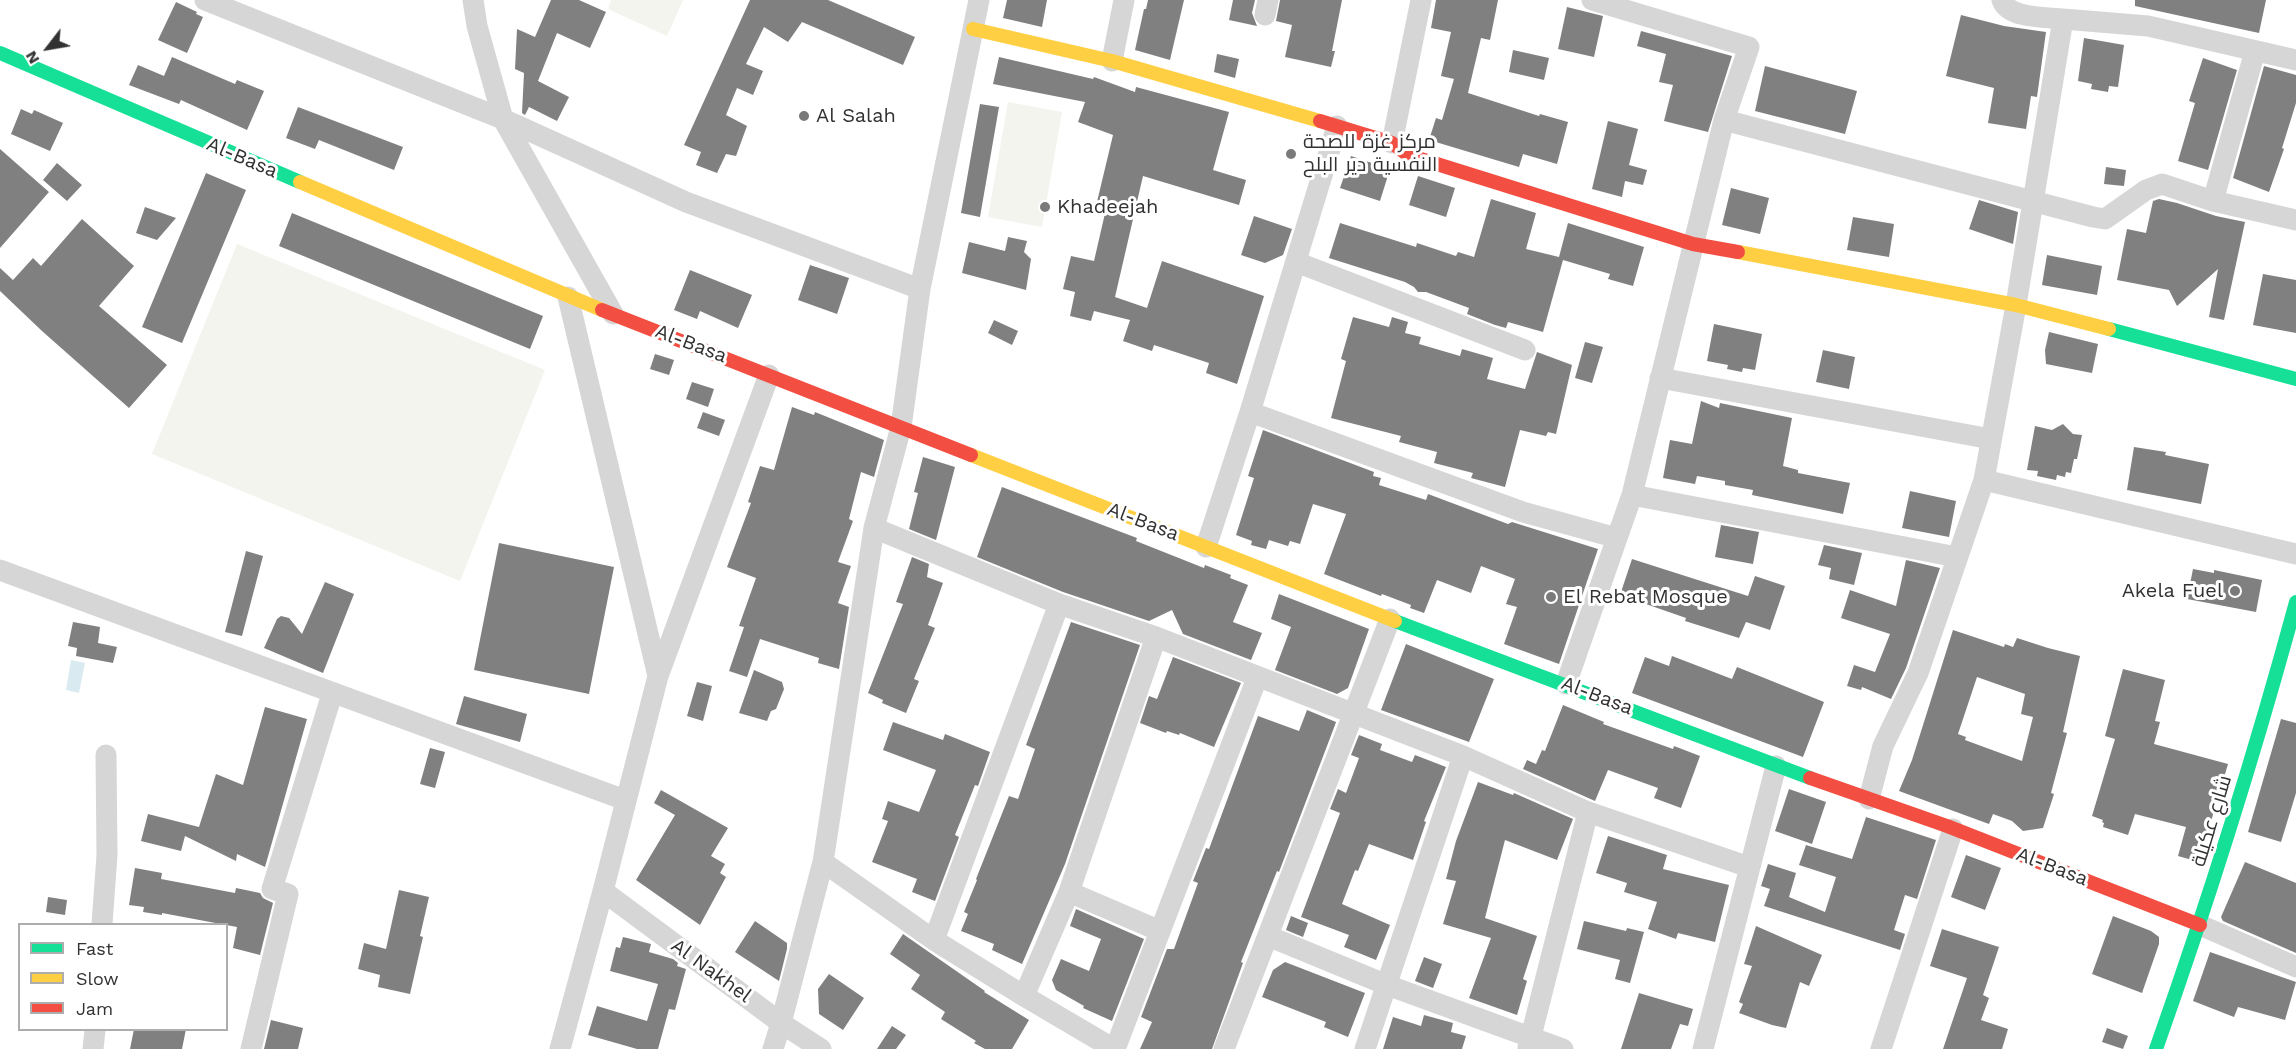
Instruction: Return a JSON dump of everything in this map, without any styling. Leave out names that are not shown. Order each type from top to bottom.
[{"type":"street","points":[[205,0],[503,118],[686,202],[920,289]]},
{"type":"street","points":[[473,0],[477,26],[503,118],[613,314]]},
{"type":"street","points":[[773,1049],[823,862],[874,528],[901,428],[920,289],[978,0]]},
{"type":"street","points":[[1112,61],[1124,0]]},
{"type":"street","points":[[1392,143],[1421,0]]},
{"type":"street","points":[[1566,684],[1632,495],[1724,120],[1749,46],[1592,0]]},
{"type":"street","points":[[2002,0],[2004,6],[2016,13],[2148,26],[2296,60]]},
{"type":"street","points":[[1869,799],[1883,746],[1918,673],[1984,480],[2016,305],[2063,19]]},
{"type":"street","points":[[974,29],[1112,61],[1336,126],[1392,143],[1408,155],[1694,244],[2016,305],[2296,379]]},
{"type":"street","points":[[2213,201],[2255,51]]},
{"type":"street","name":"Al-Basa","points":[[0,52],[568,297],[1390,618],[1776,766],[1953,829],[2200,925],[2296,967]]},
{"type":"street","points":[[1724,120],[2105,219],[2146,190],[2162,184],[2213,201],[2296,220]]},
{"type":"street","points":[[1206,547],[1250,412],[1336,126]]},
{"type":"street","points":[[1296,262],[1525,350]]},
{"type":"street","points":[[568,297],[658,676]]},
{"type":"street","points":[[560,1049],[658,676],[769,375]]},
{"type":"street","points":[[1660,378],[1991,439]]},
{"type":"street","points":[[1250,412],[1522,512],[1617,538]]},
{"type":"street","points":[[1984,480],[2296,554]]},
{"type":"street","points":[[1632,495],[1957,557]]},
{"type":"street","points":[[874,528],[1059,604],[1156,637],[1463,756],[1588,812],[1749,867]]},
{"type":"street","points":[[0,570],[625,800]]},
{"type":"street","name":"شارع عكيلة","points":[[2156,1049],[2200,925],[2271,694],[2296,602]]},
{"type":"street","points":[[934,940],[1059,604]]},
{"type":"street","points":[[1224,1049],[1390,618]]},
{"type":"street","points":[[1024,996],[1069,892],[1156,637]]},
{"type":"street","points":[[823,862],[934,940],[1115,1049],[1257,678]]},
{"type":"street","points":[[251,1049],[288,894],[272,889],[332,694]]},
{"type":"street","points":[[102,923],[107,855],[106,755]]},
{"type":"street","points":[[1365,1049],[1463,756]]},
{"type":"street","points":[[1703,1049],[1776,766]]},
{"type":"street","points":[[1529,1043],[1588,812]]},
{"type":"street","points":[[1881,1049],[1953,829]]},
{"type":"street","name":"Al Nakhel","points":[[603,891],[781,1023],[821,1049]]},
{"type":"street","points":[[1069,892],[1160,931]]},
{"type":"street","points":[[1268,936],[1529,1043],[1563,1049]]},
{"type":"street","points":[[93,1049],[95,1031]]},
{"type":"shaded area","points":[[611,0],[683,0],[667,36],[608,9]]},
{"type":"shaded area","points":[[1008,102],[1062,112],[1042,227],[988,217]]},
{"type":"shaded area","points":[[237,244],[545,370],[460,581],[152,454]]},
{"type":"shaded area","points":[[71,660],[85,663],[79,693],[66,690]]},
{"type":"building","points":[[551,0],[579,0],[606,12],[590,48],[557,33],[538,81],[569,97],[557,121],[529,107],[525,115],[522,113],[524,73],[515,69],[517,29],[535,37]]},
{"type":"building","points":[[750,0],[828,0],[915,37],[903,65],[802,22],[788,42],[764,27],[746,64],[763,71],[753,95],[737,88],[726,115],[747,126],[736,156],[726,154],[717,173],[696,165],[701,152],[684,145]]},
{"type":"building","points":[[1007,0],[1047,0],[1042,27],[1003,18]]},
{"type":"building","points":[[1148,0],[1184,0],[1170,60],[1135,50]]},
{"type":"building","points":[[1233,0],[1255,0],[1252,13],[1257,26],[1229,20]]},
{"type":"building","points":[[1280,0],[1342,0],[1331,67],[1285,57],[1292,25],[1276,21]]},
{"type":"building","points":[[1436,0],[1498,0],[1490,40],[1481,38],[1468,93],[1539,116],[1540,114],[1568,122],[1557,164],[1523,154],[1519,167],[1429,140],[1436,118],[1442,120],[1454,79],[1441,76],[1451,32],[1431,28]]},
{"type":"building","points":[[2135,0],[2266,0],[2259,33],[2135,6]]},
{"type":"building","points":[[176,2],[203,17],[187,53],[158,40]]},
{"type":"building","points":[[1567,7],[1603,16],[1594,57],[1558,49]]},
{"type":"building","points":[[1961,15],[2004,26],[2046,32],[2037,97],[2031,96],[2026,129],[1988,123],[1994,88],[1946,76]]},
{"type":"building","points":[[1641,31],[1732,56],[1708,132],[1664,121],[1673,85],[1659,82],[1666,54],[1637,46]]},
{"type":"building","points":[[2084,38],[2124,45],[2118,87],[2109,86],[2108,92],[2091,89],[2092,84],[2078,81]]},
{"type":"building","points":[[1513,50],[1549,58],[1544,80],[1509,72]]},
{"type":"building","points":[[1217,54],[1239,59],[1235,78],[1214,72]]},
{"type":"building","points":[[172,57],[235,84],[237,80],[264,91],[247,130],[181,100],[179,104],[129,85],[138,65],[164,76]]},
{"type":"building","points":[[999,57],[1093,79],[1094,77],[1135,92],[1136,87],[1229,112],[1213,170],[1246,180],[1239,205],[1143,176],[1115,297],[1147,308],[1162,261],[1264,296],[1237,384],[1206,373],[1209,363],[1154,345],[1152,351],[1123,341],[1130,320],[1094,311],[1091,321],[1070,316],[1075,292],[1063,289],[1071,256],[1094,261],[1106,209],[1096,206],[1113,135],[1078,122],[1085,102],[993,84]]},
{"type":"building","points":[[2203,58],[2237,70],[2208,170],[2178,161],[2195,103],[2189,101]]},
{"type":"building","points":[[1765,66],[1857,91],[1845,134],[1755,111]]},
{"type":"building","points":[[2264,66],[2296,75],[2296,103],[2282,148],[2284,149],[2269,192],[2233,178]]},
{"type":"building","points":[[980,104],[999,107],[980,217],[961,213]]},
{"type":"building","points":[[298,107],[403,147],[394,170],[319,140],[315,149],[286,138]]},
{"type":"building","points":[[21,109],[32,114],[34,110],[63,123],[50,151],[11,134]]},
{"type":"building","points":[[1608,121],[1638,129],[1629,165],[1647,170],[1643,185],[1625,181],[1622,197],[1592,189]]},
{"type":"building","points":[[0,149],[49,192],[0,248]]},
{"type":"building","points":[[1351,156],[1390,169],[1380,201],[1340,188]]},
{"type":"building","points":[[57,163],[82,185],[67,201],[43,180]]},
{"type":"building","points":[[2106,167],[2126,170],[2124,186],[2104,184]]},
{"type":"building","points":[[206,173],[246,190],[182,343],[142,327]]},
{"type":"building","points":[[1418,176],[1455,188],[1446,217],[1409,205]]},
{"type":"building","points":[[1731,188],[1769,198],[1760,234],[1722,225]]},
{"type":"building","points":[[1491,199],[1536,213],[1526,249],[1559,257],[1568,223],[1644,247],[1633,286],[1608,279],[1610,274],[1563,260],[1543,332],[1508,322],[1506,328],[1495,325],[1467,314],[1469,308],[1426,292],[1418,292],[1405,282],[1329,258],[1340,223],[1416,247],[1417,243],[1456,256],[1458,252],[1474,257]]},
{"type":"building","points":[[2159,199],[2245,222],[2224,320],[2209,317],[2218,269],[2177,306],[2169,290],[2117,280],[2127,229],[2146,233],[2153,201]]},
{"type":"building","points":[[1979,200],[2018,212],[2013,244],[1969,229]]},
{"type":"building","points":[[145,207],[176,218],[157,240],[136,233]]},
{"type":"building","points":[[292,213],[543,316],[530,349],[279,246]]},
{"type":"building","points":[[1254,216],[1292,229],[1283,255],[1265,263],[1241,255]]},
{"type":"building","points":[[1853,217],[1894,224],[1889,257],[1847,250]]},
{"type":"building","points":[[82,219],[134,266],[99,306],[167,365],[129,408],[0,291],[0,268],[13,280],[33,258],[41,266]]},
{"type":"building","points":[[1008,237],[1027,241],[1024,252],[1031,259],[1026,290],[962,273],[969,242],[1005,251]]},
{"type":"building","points":[[2047,255],[2102,266],[2097,295],[2042,285]]},
{"type":"building","points":[[810,265],[849,278],[837,314],[798,300]]},
{"type":"building","points":[[690,270],[752,295],[738,328],[700,311],[697,319],[674,310]]},
{"type":"building","points":[[2263,274],[2296,280],[2296,333],[2253,325]]},
{"type":"building","points":[[1353,317],[1389,327],[1392,317],[1408,322],[1405,333],[1421,337],[1419,344],[1460,356],[1462,349],[1493,358],[1487,379],[1525,389],[1537,352],[1572,365],[1556,434],[1548,432],[1546,436],[1520,430],[1505,487],[1471,478],[1473,473],[1434,463],[1437,452],[1399,442],[1401,436],[1331,418],[1346,361],[1341,359]]},
{"type":"building","points":[[994,320],[1018,331],[1012,345],[988,333]]},
{"type":"building","points":[[1714,324],[1762,334],[1755,370],[1743,368],[1742,372],[1727,369],[1728,365],[1707,361]]},
{"type":"building","points":[[2049,332],[2098,344],[2092,373],[2046,364],[2045,350]]},
{"type":"building","points":[[1585,342],[1603,347],[1592,383],[1575,378]]},
{"type":"building","points":[[1823,350],[1855,357],[1849,389],[1816,382]]},
{"type":"building","points":[[655,354],[674,360],[669,375],[650,369]]},
{"type":"building","points":[[692,382],[714,389],[708,407],[686,399]]},
{"type":"building","points":[[1701,401],[1719,408],[1720,403],[1792,418],[1783,466],[1798,470],[1798,473],[1850,483],[1843,514],[1752,495],[1753,490],[1725,485],[1725,481],[1697,476],[1695,484],[1663,478],[1670,440],[1692,444]]},
{"type":"building","points":[[792,407],[814,415],[815,412],[884,440],[874,477],[861,472],[849,519],[853,521],[838,562],[851,566],[838,603],[849,607],[839,669],[818,663],[819,658],[760,639],[747,677],[729,671],[744,627],[739,626],[756,578],[727,567],[751,503],[748,502],[760,466],[774,470]]},
{"type":"building","points":[[703,412],[725,420],[719,436],[697,428]]},
{"type":"building","points":[[2063,424],[2073,434],[2082,435],[2077,459],[2074,459],[2071,473],[2066,472],[2065,477],[2057,475],[2056,480],[2037,476],[2038,471],[2027,470],[2035,426],[2052,430]]},
{"type":"building","points":[[1263,430],[1374,472],[1373,476],[1381,478],[1379,485],[1426,500],[1428,494],[1508,524],[1512,522],[1598,549],[1559,664],[1504,644],[1517,607],[1506,604],[1515,579],[1481,566],[1471,593],[1437,580],[1424,613],[1410,608],[1411,605],[1324,574],[1346,514],[1313,504],[1300,544],[1290,541],[1288,546],[1269,540],[1266,549],[1251,545],[1252,541],[1236,535],[1254,478],[1248,476]]},
{"type":"building","points":[[2134,447],[2166,452],[2165,455],[2209,464],[2201,504],[2127,490]]},
{"type":"building","points":[[923,457],[955,467],[936,540],[909,529],[918,493],[914,492]]},
{"type":"building","points":[[1002,487],[1137,538],[1136,541],[1204,568],[1205,565],[1231,575],[1230,578],[1248,585],[1233,622],[1262,633],[1251,660],[1183,634],[1172,610],[1149,621],[1063,592],[977,557]]},
{"type":"building","points":[[1910,491],[1956,501],[1949,537],[1902,528]]},
{"type":"building","points":[[1721,525],[1759,532],[1753,564],[1715,557]]},
{"type":"building","points":[[499,543],[614,567],[589,694],[474,670]]},
{"type":"building","points":[[1824,545],[1862,553],[1854,585],[1829,579],[1831,568],[1818,565]]},
{"type":"building","points":[[246,551],[263,556],[242,636],[225,632]]},
{"type":"building","points":[[912,557],[929,564],[927,577],[943,583],[928,625],[935,628],[914,679],[919,681],[906,713],[882,703],[883,700],[868,693],[903,604],[896,602]]},
{"type":"building","points":[[1632,559],[1748,596],[1755,576],[1785,586],[1770,630],[1746,622],[1739,638],[1685,621],[1686,618],[1620,595]]},
{"type":"building","points":[[1906,560],[1940,568],[1906,668],[1891,699],[1862,687],[1861,690],[1847,686],[1854,665],[1875,672],[1890,634],[1841,618],[1850,590],[1896,606]]},
{"type":"building","name":"Akela Fuel","points":[[2193,569],[2214,573],[2214,570],[2262,580],[2256,612],[2187,599]]},
{"type":"building","points":[[325,582],[354,594],[323,673],[264,648],[277,619],[281,616],[289,618],[302,634]]},
{"type":"building","points":[[1279,594],[1369,629],[1348,688],[1337,694],[1275,670],[1291,627],[1271,619]]},
{"type":"building","points":[[73,622],[100,627],[98,643],[117,647],[113,663],[76,656],[77,648],[68,646]]},
{"type":"building","points":[[1071,622],[1140,645],[1065,864],[1022,964],[992,950],[994,944],[961,931],[968,914],[964,912],[1009,796],[1018,799],[1035,749],[1026,745]]},
{"type":"building","points":[[1953,630],[2004,647],[2005,644],[2013,647],[2017,638],[2080,656],[2063,732],[2067,733],[2051,793],[2054,794],[2043,828],[2023,831],[2012,821],[1993,814],[1989,824],[1899,791],[1912,760]],"holes":[[[1977,677],[2025,694],[2021,714],[2033,717],[2022,761],[1965,740],[1966,737],[1958,734]]]},
{"type":"building","points":[[1406,644],[1494,679],[1469,742],[1381,710]]},
{"type":"building","points":[[1672,656],[1732,679],[1737,667],[1824,702],[1803,757],[1632,693],[1645,657],[1669,666]]},
{"type":"building","points":[[1173,657],[1241,683],[1214,747],[1180,733],[1179,735],[1167,731],[1166,733],[1140,723],[1149,696],[1157,699]]},
{"type":"building","points":[[2123,669],[2165,680],[2155,721],[2160,722],[2154,744],[2228,764],[2199,862],[2178,856],[2186,827],[2135,814],[2128,835],[2103,827],[2103,820],[2092,816],[2115,739],[2105,736]]},
{"type":"building","points":[[754,670],[782,682],[784,689],[776,709],[771,711],[767,721],[739,713]]},
{"type":"building","points":[[697,682],[712,686],[703,721],[687,716]]},
{"type":"building","points":[[464,696],[527,714],[520,742],[456,724]]},
{"type":"building","points":[[1563,705],[1604,722],[1603,724],[1673,749],[1674,746],[1700,756],[1681,808],[1654,798],[1658,788],[1608,770],[1595,801],[1523,769],[1527,760],[1536,764],[1542,750],[1545,751]]},
{"type":"building","points":[[265,707],[307,719],[265,867],[237,854],[236,861],[185,836],[181,851],[141,841],[148,814],[199,827],[216,774],[243,785]]},
{"type":"building","points":[[1307,710],[1336,722],[1279,872],[1277,871],[1241,962],[1243,963],[1212,1049],[1140,1049],[1152,1022],[1141,1017],[1167,949],[1174,949],[1198,883],[1193,881],[1206,848],[1209,849],[1258,716],[1299,731]]},
{"type":"building","points":[[2281,719],[2296,723],[2296,793],[2281,842],[2248,832]]},
{"type":"building","points":[[893,722],[943,740],[945,734],[990,752],[978,786],[975,785],[955,835],[959,837],[935,901],[912,892],[917,879],[872,862],[888,821],[882,819],[888,801],[919,812],[936,770],[883,750]]},
{"type":"building","points":[[1359,735],[1382,744],[1380,750],[1412,762],[1415,755],[1446,767],[1424,821],[1426,822],[1413,860],[1369,844],[1358,871],[1355,870],[1342,904],[1390,925],[1376,960],[1344,947],[1349,935],[1301,917],[1340,813],[1330,809],[1338,789],[1346,793],[1359,758],[1351,755]]},
{"type":"building","points":[[430,748],[445,752],[435,788],[420,784]]},
{"type":"building","points":[[1478,782],[1513,795],[1514,793],[1573,819],[1557,860],[1505,840],[1485,918],[1537,936],[1523,979],[1527,981],[1517,1015],[1469,998],[1491,938],[1443,924],[1456,881],[1446,879],[1456,841]]},
{"type":"building","points":[[1789,789],[1826,802],[1812,844],[1775,831]]},
{"type":"building","points":[[661,790],[728,828],[711,856],[725,864],[720,873],[726,877],[700,925],[636,880],[675,815],[654,803]]},
{"type":"building","points":[[1866,817],[1936,840],[1917,899],[1905,895],[1894,930],[1905,934],[1900,950],[1764,906],[1770,889],[1761,886],[1768,864],[1796,873],[1789,897],[1825,912],[1836,877],[1799,865],[1806,845],[1852,859]]},
{"type":"building","points":[[1608,836],[1667,855],[1663,869],[1729,885],[1715,942],[1678,933],[1676,939],[1648,929],[1657,902],[1624,892],[1627,883],[1596,873]]},
{"type":"building","points":[[1966,855],[2001,868],[1985,910],[1951,897]]},
{"type":"building","points":[[2245,862],[2296,883],[2296,953],[2223,921],[2221,917]]},
{"type":"building","points":[[135,868],[162,873],[161,879],[235,893],[236,888],[260,893],[263,898],[273,903],[260,955],[233,948],[237,927],[228,925],[228,923],[143,912],[144,907],[129,905]]},
{"type":"building","points":[[399,890],[429,897],[420,936],[423,937],[410,994],[378,987],[380,975],[358,969],[364,943],[386,949]]},
{"type":"building","points":[[48,897],[67,900],[65,915],[46,912]]},
{"type":"building","points":[[1076,909],[1144,939],[1112,1021],[1083,1008],[1084,1006],[1056,990],[1052,980],[1061,959],[1089,971],[1101,939],[1070,926]]},
{"type":"building","points":[[1291,916],[1308,923],[1303,937],[1286,930]]},
{"type":"building","points":[[2113,916],[2151,931],[2159,937],[2159,944],[2142,993],[2092,974]]},
{"type":"building","points":[[755,921],[787,943],[779,981],[735,952]]},
{"type":"building","points":[[1584,921],[1626,931],[1627,928],[1644,932],[1630,983],[1615,979],[1620,960],[1577,949]]},
{"type":"building","points":[[1756,926],[1822,955],[1809,986],[1800,982],[1786,1028],[1739,1013],[1743,1004],[1739,1002],[1752,966],[1744,964]]},
{"type":"building","points":[[1942,929],[1999,947],[1983,995],[1989,998],[1981,1020],[2008,1029],[2002,1049],[1943,1049],[1967,978],[1930,966]]},
{"type":"building","points":[[903,934],[984,992],[1029,1020],[1012,1049],[985,1049],[974,1043],[976,1041],[941,1019],[945,1012],[911,989],[920,975],[890,954]]},
{"type":"building","points":[[623,937],[651,944],[649,952],[673,959],[678,963],[677,966],[686,969],[675,1010],[669,1009],[658,1049],[637,1049],[588,1035],[597,1006],[647,1021],[658,984],[610,971],[616,947],[620,948]]},
{"type":"building","points":[[2210,952],[2296,982],[2285,1020],[2238,1007],[2234,1017],[2193,1001]]},
{"type":"building","points":[[1424,957],[1442,964],[1433,988],[1415,981]]},
{"type":"building","points":[[1285,962],[1365,993],[1348,1037],[1324,1027],[1326,1022],[1262,997],[1273,970]]},
{"type":"building","points":[[829,974],[864,998],[843,1030],[819,1014],[818,989]]},
{"type":"building","points":[[1639,993],[1693,1009],[1688,1026],[1680,1024],[1671,1049],[1621,1049]]},
{"type":"building","points":[[1424,1015],[1453,1023],[1451,1032],[1466,1036],[1462,1049],[1383,1049],[1393,1017],[1421,1026]]},
{"type":"building","points":[[271,1020],[303,1028],[298,1049],[264,1049]]},
{"type":"building","points":[[892,1026],[906,1035],[896,1049],[877,1049]]},
{"type":"building","points":[[2107,1028],[2128,1036],[2123,1049],[2102,1042]]},
{"type":"building","points":[[134,1031],[186,1031],[182,1049],[130,1049]]},
{"type":"traffic: fast","points":[[0,53],[300,182]]},
{"type":"traffic: fast","points":[[2109,329],[2296,379]]},
{"type":"traffic: fast","points":[[2156,1049],[2230,827],[2296,602]]},
{"type":"traffic: fast","points":[[1395,621],[1810,778]]},
{"type":"traffic: slow","points":[[973,29],[1112,61],[1320,121]]},
{"type":"traffic: slow","points":[[300,182],[602,310]]},
{"type":"traffic: slow","points":[[1738,252],[2016,305],[2109,329]]},
{"type":"traffic: slow","points":[[971,455],[1395,621]]},
{"type":"traffic: jam","points":[[1320,121],[1392,143],[1408,155],[1693,244],[1738,252]]},
{"type":"traffic: jam","points":[[602,310],[971,455]]},
{"type":"traffic: jam","points":[[1810,778],[1947,826],[2200,925]]},
{"type":"place","name":"Al Salah","points":[[804,116]]},
{"type":"place","name":"مركز غزة للصحة النفسية دير البلح","points":[[1291,154]]},
{"type":"place","name":"Khadeejah","points":[[1045,207]]},
{"type":"place","name":"Akela Fuel","points":[[2235,591]]},
{"type":"place","name":"El Rebat Mosque","points":[[1551,597]]}]
